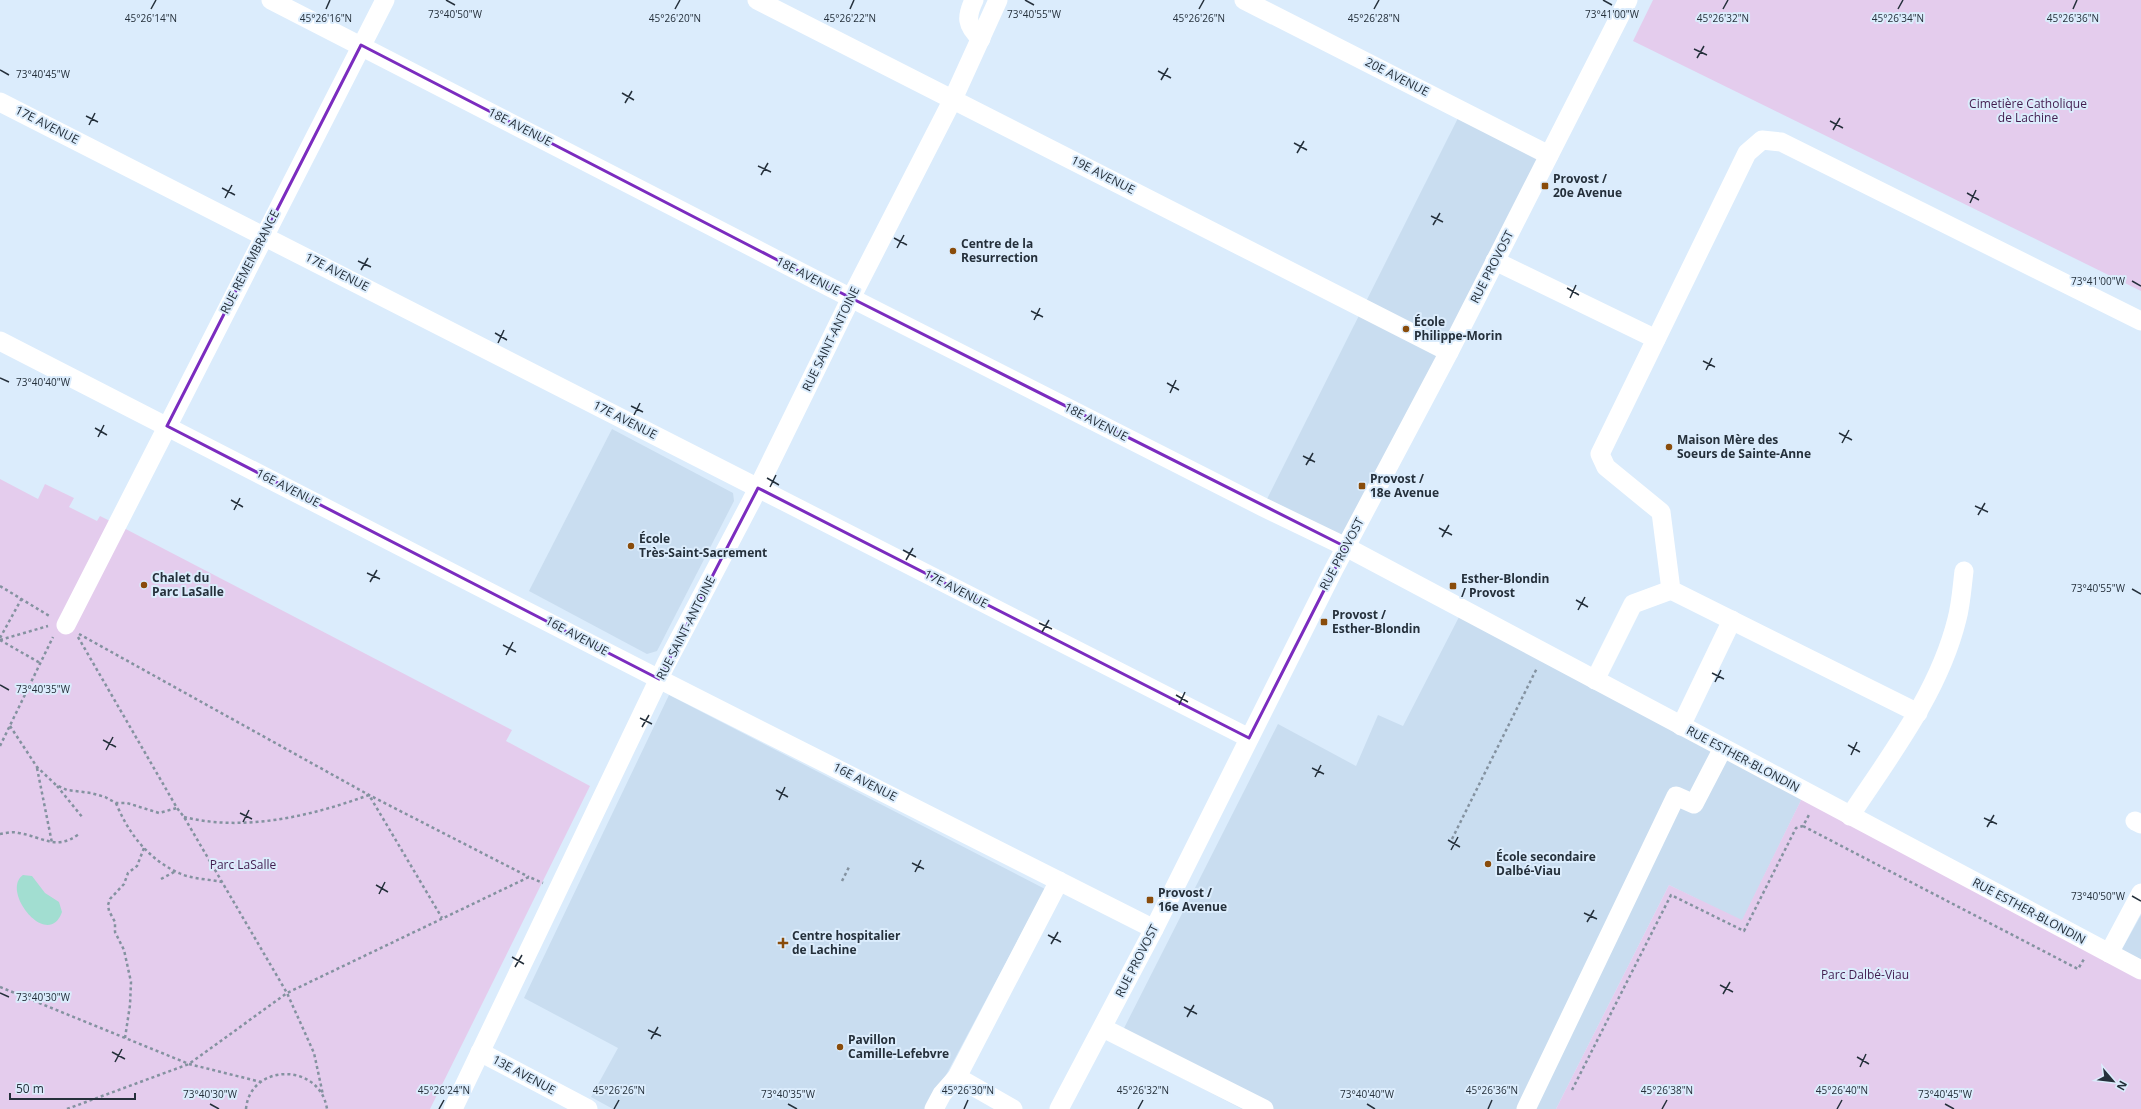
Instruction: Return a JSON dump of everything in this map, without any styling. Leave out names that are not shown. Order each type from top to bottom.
[{"type":"street","name":"18E AVENUE","points":[[271,0],[851,298],[1263,507],[1346,547]]},
{"type":"street","name":"RUE REMEMBRANCE","points":[[64,623],[118,525],[264,234],[385,0]]},
{"type":"street","name":"19E AVENUE","points":[[757,0],[1449,352]]},
{"type":"street","points":[[974,0],[969,12],[969,22],[973,32],[981,39]]},
{"type":"street","name":"RUE SAINT-ANTOINE","points":[[453,1109],[659,679],[758,488],[851,298],[953,99],[998,0]]},
{"type":"street","name":"20E AVENUE","points":[[1244,0],[1549,155]]},
{"type":"street","name":"RUE PROVOST","points":[[1059,1109],[1154,929],[1346,547],[1449,352],[1628,0]]},
{"type":"street","name":"17E AVENUE","points":[[0,102],[264,234],[1249,738]]},
{"type":"street","points":[[1671,590],[1662,512],[1606,467],[1600,454],[1747,153],[1762,140],[1781,142],[2141,321]]},
{"type":"street","points":[[1495,261],[1656,339]]},
{"type":"street","name":"16E AVENUE","points":[[0,341],[659,679],[1154,929]]},
{"type":"street","name":"RUE ESTHER-BLONDIN","points":[[1346,547],[2141,970]]},
{"type":"street","points":[[1850,816],[1918,713],[1945,658],[1958,618],[1964,571]]},
{"type":"street","points":[[1595,680],[1633,604],[1671,590],[1918,713]]},
{"type":"street","points":[[1682,726],[1732,620]]},
{"type":"street","points":[[1526,1109],[1676,796],[1694,804],[1723,748]]},
{"type":"street","points":[[934,1109],[942,1094],[957,1077],[1059,881]]},
{"type":"street","points":[[2109,953],[2141,893]]},
{"type":"street","points":[[1103,1028],[1264,1109]]},
{"type":"street","name":"13E AVENUE","points":[[480,1052],[588,1109]]},
{"type":"street","points":[[957,1077],[1013,1109]]},
{"type":"path","points":[[0,586],[64,623]]},
{"type":"path","points":[[0,639],[22,598]]},
{"type":"path","points":[[0,639],[64,623]]},
{"type":"path","points":[[0,746],[40,664],[64,623]]},
{"type":"path","points":[[327,1109],[314,1053],[287,993],[184,816],[177,808],[76,633],[369,795],[545,884]]},
{"type":"path","points":[[0,639],[40,664]]},
{"type":"path","points":[[1452,839],[1545,653]]},
{"type":"path","points":[[10,726],[37,768],[56,785],[84,818]]},
{"type":"path","points":[[37,768],[52,843]]},
{"type":"path","points":[[56,785],[67,790],[91,793],[105,797],[116,803],[127,803],[159,813],[177,808]]},
{"type":"path","points":[[184,816],[204,822],[250,823],[299,815],[343,804],[369,795]]},
{"type":"path","points":[[369,795],[442,918]]},
{"type":"path","points":[[1803,826],[1817,798]]},
{"type":"path","points":[[116,803],[128,828],[147,853],[176,871],[186,875],[222,882]]},
{"type":"path","points":[[1572,1090],[1671,895],[1744,931],[1796,828],[1803,826],[2078,969],[2092,944]]},
{"type":"path","points":[[0,834],[18,832],[52,843],[69,841],[79,834]]},
{"type":"path","points":[[125,1038],[130,1005],[131,982],[124,950],[115,932],[115,922],[109,911],[108,905],[110,899],[124,884],[128,873],[137,866],[144,848]]},
{"type":"path","points":[[842,881],[850,865]]},
{"type":"path","points":[[161,880],[176,871]]},
{"type":"path","points":[[67,1109],[189,1064],[287,993],[529,877]]},
{"type":"path","points":[[0,987],[189,1064],[261,1082]]},
{"type":"path","points":[[246,1109],[252,1093],[261,1082],[274,1075],[287,1073],[300,1076],[311,1082],[323,1094]]},
{"type":"highlighted area","points":[[361,45],[851,298],[1346,547],[1249,738],[758,488],[659,679],[167,426]]},
{"type":"shaded area","name":"École Philippe-Morin","points":[[1462,110],[1549,155],[1346,547],[1263,507]]},
{"type":"shaded area","name":"École Très-Saint-Sacrement","points":[[612,429],[733,493],[734,501],[657,651],[647,654],[529,591]]},
{"type":"shaded area","name":"École secondaire Dalbé-Viau","points":[[1460,615],[1805,792],[1742,921],[1669,885],[1556,1109],[1242,1109],[1116,1044],[1278,724],[1356,766],[1378,715],[1403,726]]},
{"type":"shaded area","name":"Centre hospitalier de Lachine","points":[[669,695],[1045,889],[928,1109],[613,1109],[591,1097],[618,1048],[524,998]]},
{"type":"shaded area","points":[[23,875],[32,876],[45,893],[59,902],[62,912],[55,922],[47,925],[37,922],[22,904],[17,893],[17,883]]},
{"type":"shaded area","points":[[2141,915],[2141,962],[2121,951]]},
{"type":"green space","name":"Cimetière Catholique de Lachine","points":[[1653,0],[2141,0],[2141,291],[1633,41]]},
{"type":"green space","name":"Parc LaSalle","points":[[0,479],[38,499],[45,484],[74,498],[69,507],[97,521],[100,516],[118,525],[512,730],[506,741],[590,786],[430,1109],[0,1109]]},
{"type":"green space","name":"Parc Dalbé-Viau","points":[[1805,792],[2141,970],[2141,1109],[1556,1109],[1669,885],[1742,920]]},
{"type":"place","name":"Provost / 20e Avenue","points":[[1545,186]]},
{"type":"place","name":"Centre de la Resurrection","points":[[953,251]]},
{"type":"place","name":"École Philippe-Morin","points":[[1406,329]]},
{"type":"place","name":"Maison Mère des Soeurs de Sainte-Anne","points":[[1669,447]]},
{"type":"place","name":"Provost / 18e Avenue","points":[[1362,486]]},
{"type":"place","name":"École Très-Saint-Sacrement","points":[[631,546]]},
{"type":"place","name":"Chalet du Parc LaSalle","points":[[144,585]]},
{"type":"place","name":"Esther-Blondin / Provost","points":[[1453,586]]},
{"type":"place","name":"Provost / Esther-Blondin","points":[[1324,622]]},
{"type":"place","name":"École secondaire Dalbé-Viau","points":[[1488,864]]},
{"type":"place","name":"Provost / 16e Avenue","points":[[1150,900]]},
{"type":"place","name":"Centre hospitalier de Lachine","points":[[783,943]]},
{"type":"place","name":"Pavillon Camille-Lefebvre","points":[[840,1047]]}]
